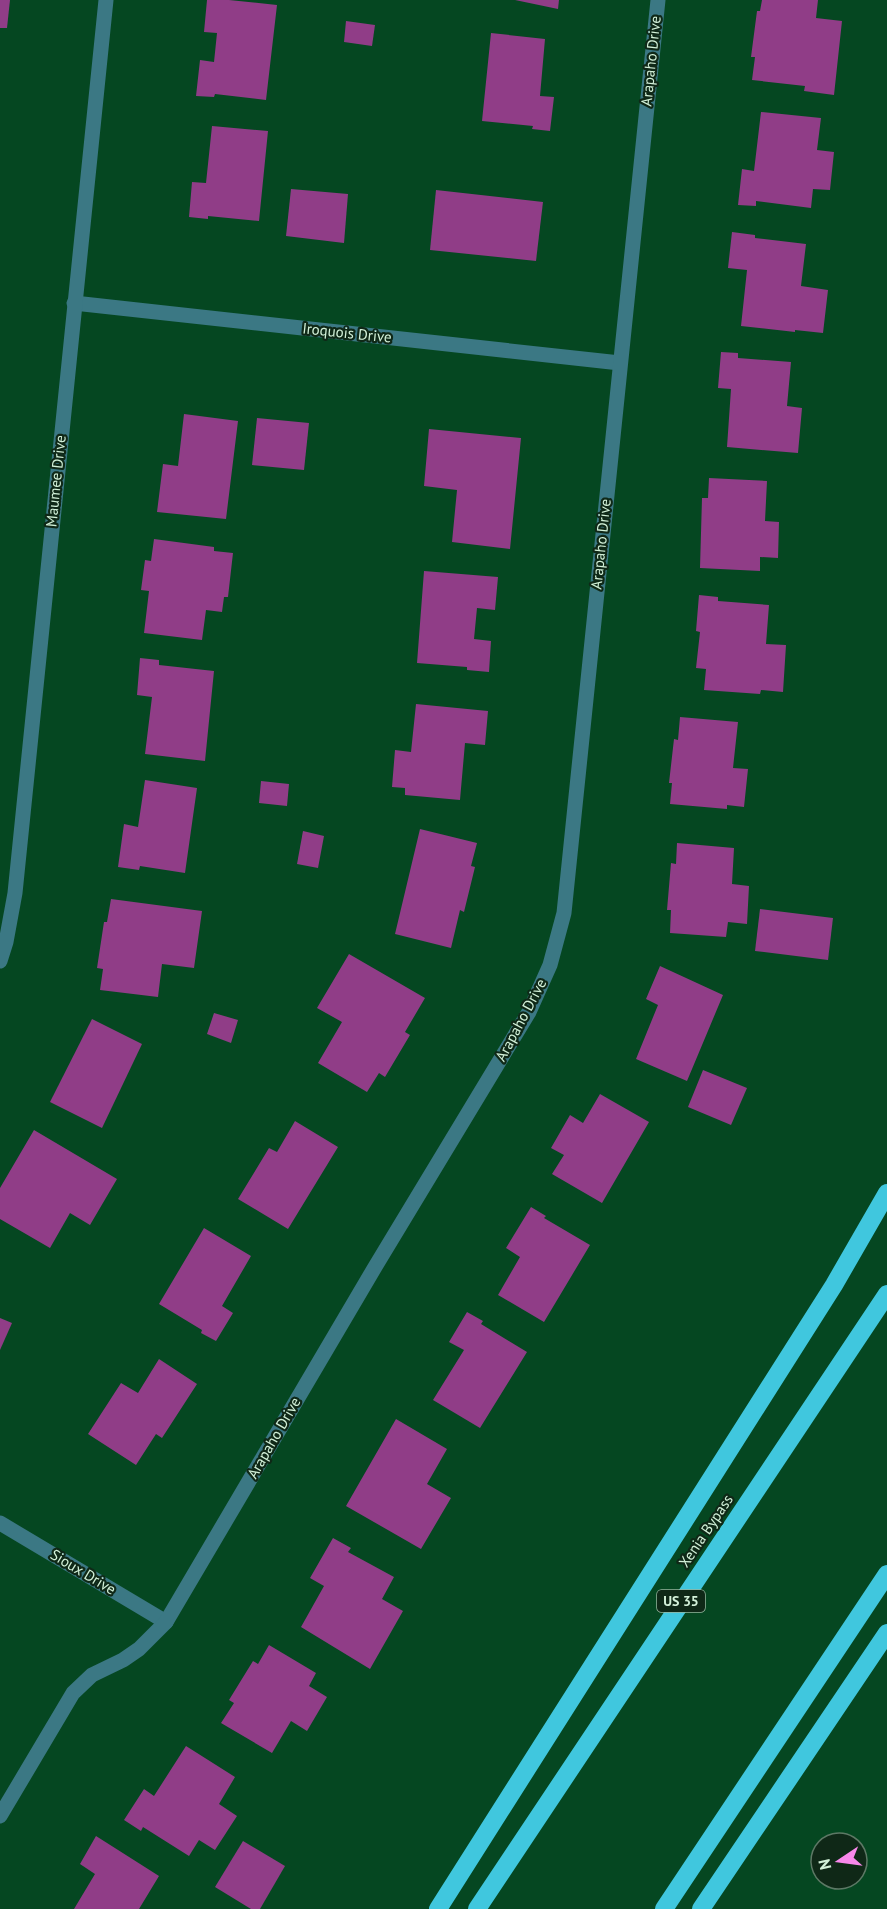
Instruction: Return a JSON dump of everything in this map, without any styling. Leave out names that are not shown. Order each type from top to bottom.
[{"type":"highway","points":[[438,1909],[834,1285],[887,1193]]},
{"type":"highway","name":"Xenia Bypass","points":[[477,1909],[887,1294]]},
{"type":"highway","points":[[664,1909],[887,1574]]},
{"type":"highway","points":[[701,1909],[887,1633]]},
{"type":"street","name":"Maumee Drive","points":[[0,961],[15,893],[106,0]]},
{"type":"street","name":"Arapaho Drive","points":[[0,1816],[73,1693],[92,1675],[140,1649],[166,1622],[375,1267],[530,1012],[550,965],[564,913],[658,0]]},
{"type":"street","name":"Iroquois Drive","points":[[74,303],[620,363]]},
{"type":"street","name":"Sioux Drive","points":[[0,1523],[166,1622]]},
{"type":"building","points":[[0,0],[10,0],[7,28],[0,28]]},
{"type":"building","points":[[207,0],[277,5],[266,100],[215,94],[214,97],[196,96],[200,60],[214,62],[217,33],[204,32]]},
{"type":"building","points":[[515,0],[559,0],[558,9]]},
{"type":"building","points":[[762,0],[818,0],[816,18],[842,21],[834,95],[804,91],[805,86],[752,80],[755,57],[751,57],[757,11],[760,11]]},
{"type":"building","points":[[346,21],[375,25],[372,46],[344,42]]},
{"type":"building","points":[[491,33],[545,39],[540,96],[554,97],[550,131],[532,129],[533,126],[482,121]]},
{"type":"building","points":[[761,112],[821,118],[817,150],[834,152],[830,190],[813,189],[811,208],[756,201],[756,206],[738,205],[742,169],[754,171]]},
{"type":"building","points":[[212,126],[268,131],[259,221],[208,216],[208,219],[189,217],[192,182],[206,183]]},
{"type":"building","points":[[291,189],[348,194],[344,243],[286,236]]},
{"type":"building","points":[[436,190],[543,202],[536,261],[430,250]]},
{"type":"building","points":[[732,232],[755,235],[755,238],[806,244],[801,286],[828,290],[823,333],[741,326],[747,270],[728,268]]},
{"type":"building","points":[[721,352],[738,353],[738,358],[791,362],[787,406],[802,408],[798,453],[727,447],[731,389],[718,388]]},
{"type":"building","points":[[184,414],[238,421],[226,519],[157,512],[163,464],[178,466]]},
{"type":"building","points":[[257,418],[309,423],[304,470],[252,465]]},
{"type":"building","points":[[429,429],[521,438],[510,549],[452,542],[457,490],[424,486]]},
{"type":"building","points":[[709,478],[767,481],[765,521],[779,522],[778,558],[760,557],[760,571],[700,568],[702,498],[708,498]]},
{"type":"building","points":[[154,539],[214,547],[214,551],[233,553],[228,597],[224,597],[222,612],[206,610],[202,640],[144,633],[149,591],[141,590],[145,560],[151,561]]},
{"type":"building","points":[[424,571],[498,577],[495,610],[477,608],[474,639],[491,641],[489,672],[467,670],[467,667],[417,663]]},
{"type":"building","points":[[699,595],[718,597],[718,601],[769,605],[766,644],[786,645],[783,692],[761,690],[760,694],[704,690],[706,669],[696,668],[700,632],[696,631]]},
{"type":"building","points":[[140,658],[159,660],[159,665],[214,671],[205,761],[145,754],[152,697],[137,695]]},
{"type":"building","points":[[416,704],[488,711],[485,745],[465,743],[460,800],[405,795],[405,788],[392,787],[395,750],[411,752]]},
{"type":"building","points":[[680,717],[738,722],[733,768],[748,769],[744,807],[727,805],[727,809],[670,804],[672,783],[669,783],[674,739],[678,740]]},
{"type":"building","points":[[145,780],[197,788],[185,873],[140,866],[139,870],[118,867],[124,824],[138,827]]},
{"type":"building","points":[[261,781],[289,784],[287,806],[259,803]]},
{"type":"building","points":[[420,829],[477,843],[471,866],[475,867],[464,912],[460,910],[451,948],[395,934]]},
{"type":"building","points":[[303,831],[324,836],[318,868],[297,864]]},
{"type":"building","points":[[677,843],[734,848],[732,884],[749,886],[747,924],[728,922],[726,937],[670,933],[671,910],[667,910],[671,863],[676,864]]},
{"type":"building","points":[[111,899],[202,911],[194,968],[162,964],[158,997],[100,990],[103,969],[97,968],[104,922],[107,922]]},
{"type":"building","points":[[760,909],[833,918],[828,960],[755,951]]},
{"type":"building","points":[[349,954],[425,998],[405,1032],[410,1035],[385,1077],[379,1073],[367,1092],[318,1063],[342,1022],[317,1008]]},
{"type":"building","points":[[660,966],[723,995],[687,1081],[636,1059],[658,1005],[646,999]]},
{"type":"building","points":[[214,1013],[238,1020],[231,1043],[207,1034]]},
{"type":"building","points":[[92,1019],[142,1044],[102,1128],[50,1102]]},
{"type":"building","points":[[703,1070],[747,1088],[731,1125],[688,1107]]},
{"type":"building","points":[[600,1094],[649,1122],[602,1203],[552,1174],[564,1155],[551,1148],[570,1115],[583,1123]]},
{"type":"building","points":[[295,1121],[338,1147],[288,1229],[238,1199],[269,1148],[277,1152]]},
{"type":"building","points":[[34,1130],[117,1179],[90,1225],[70,1213],[50,1248],[0,1219],[0,1188]]},
{"type":"building","points":[[531,1207],[546,1216],[544,1218],[590,1245],[544,1322],[498,1295],[520,1257],[506,1248]]},
{"type":"building","points":[[204,1228],[251,1256],[222,1306],[233,1313],[216,1341],[159,1304]]},
{"type":"building","points":[[467,1312],[483,1321],[481,1324],[527,1352],[480,1428],[433,1400],[464,1350],[449,1342]]},
{"type":"building","points":[[0,1318],[12,1323],[0,1350]]},
{"type":"building","points":[[159,1359],[197,1384],[162,1438],[156,1434],[136,1465],[88,1434],[121,1383],[138,1393]]},
{"type":"building","points":[[396,1419],[447,1449],[427,1484],[451,1498],[421,1549],[346,1506]]},
{"type":"building","points":[[333,1538],[351,1548],[348,1552],[394,1577],[382,1599],[403,1611],[370,1669],[301,1627],[324,1586],[310,1578]]},
{"type":"building","points":[[269,1645],[316,1673],[309,1686],[327,1697],[307,1731],[291,1721],[272,1753],[221,1723],[234,1703],[229,1700],[253,1661],[258,1664]]},
{"type":"building","points":[[186,1746],[235,1777],[219,1804],[237,1816],[215,1850],[199,1840],[189,1856],[143,1827],[141,1831],[124,1820],[144,1789],[154,1796]]},
{"type":"building","points":[[96,1836],[159,1876],[139,1909],[74,1909],[95,1874],[80,1864]]},
{"type":"building","points":[[243,1841],[285,1866],[260,1909],[251,1909],[215,1887]]}]
